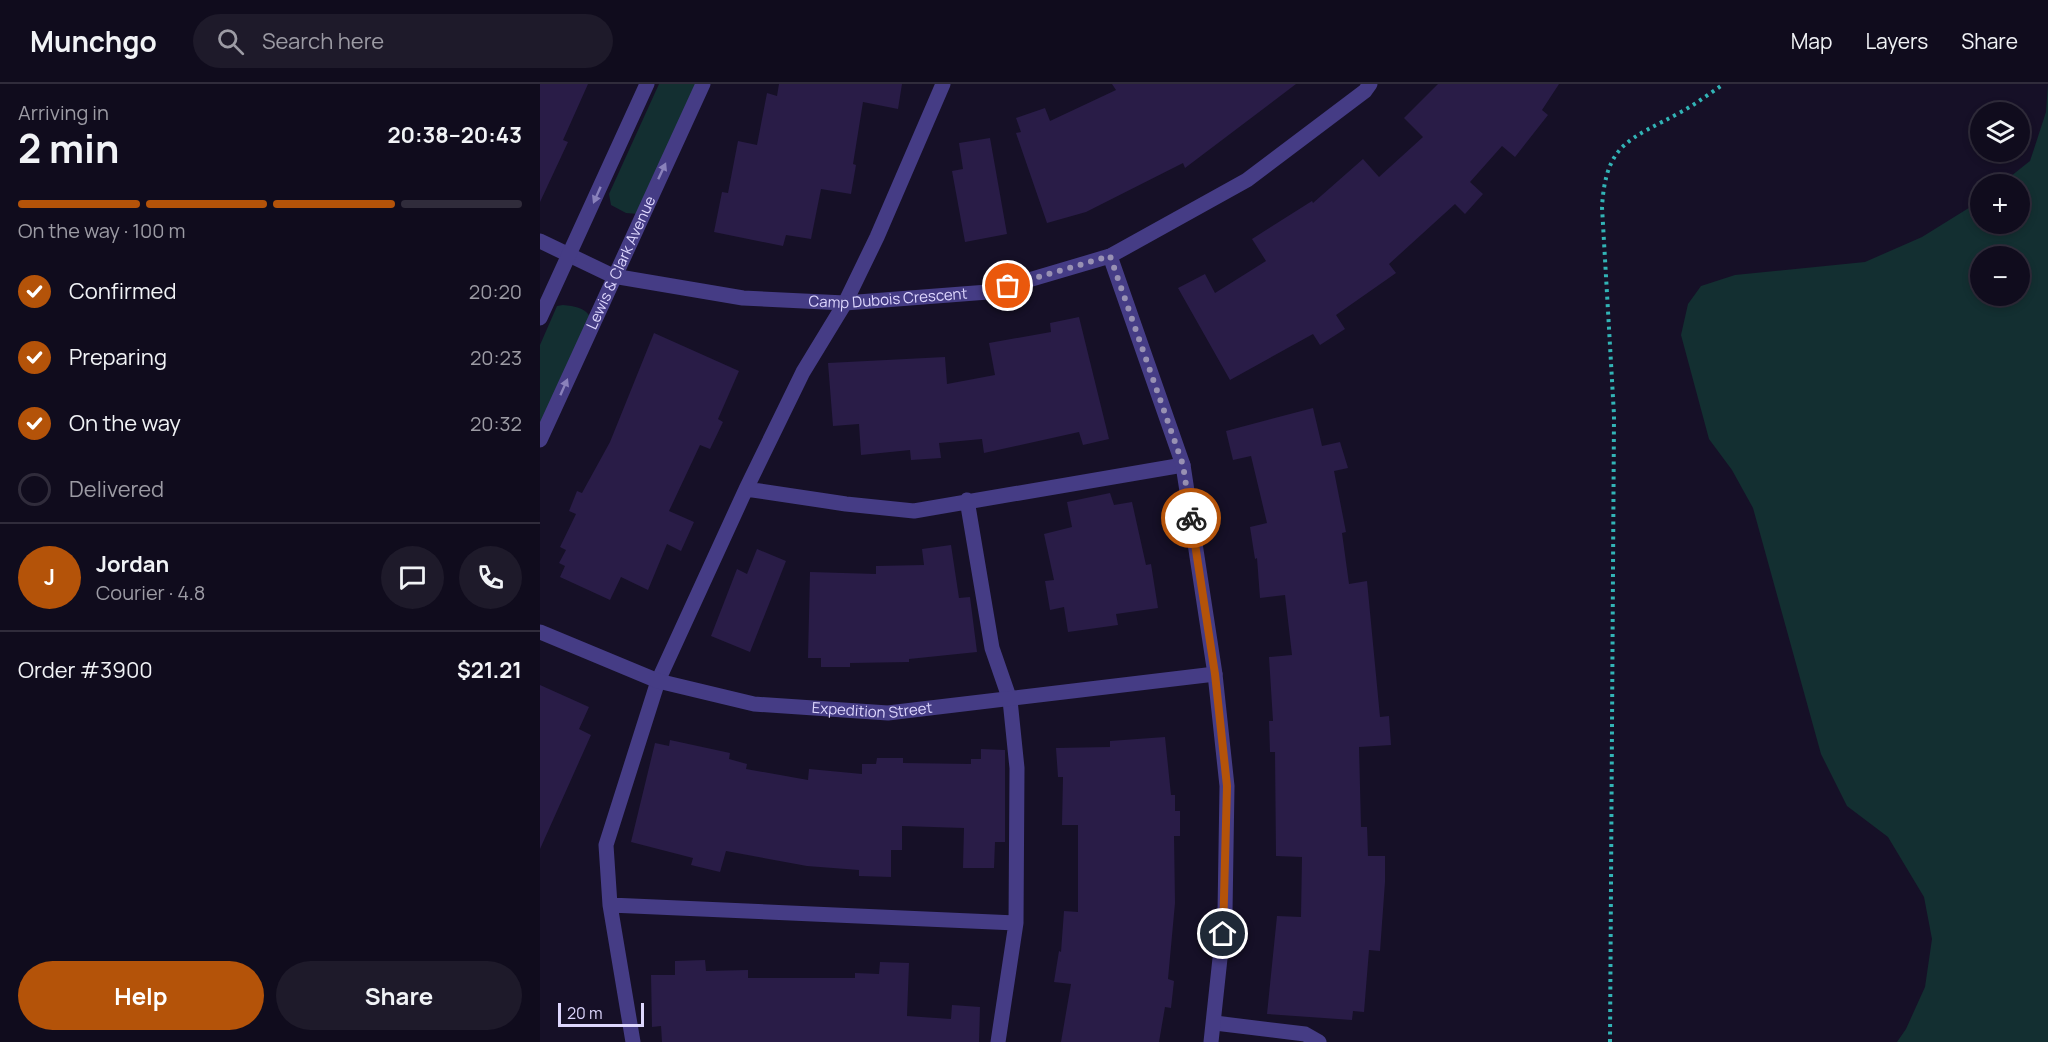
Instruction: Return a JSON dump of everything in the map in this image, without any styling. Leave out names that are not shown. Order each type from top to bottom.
[{"type":"street","points":[[540,318],[647,84]]},
{"type":"street","name":"Lewis & Clark Avenue","points":[[540,440],[613,276],[704,84]]},
{"type":"street","points":[[633,1042],[610,905],[606,845],[658,681],[746,489],[803,372],[845,303],[877,237],[943,84]]},
{"type":"street","name":"Camp Dubois Crescent","points":[[540,241],[613,276],[743,298],[845,303],[988,292],[1110,256],[1247,180],[1370,84]]},
{"type":"street","points":[[1110,256],[1183,465],[1215,674],[1227,786],[1225,912],[1215,1023],[1211,1042]]},
{"type":"street","points":[[746,489],[846,504],[914,511],[967,500],[1183,465]]},
{"type":"street","points":[[967,500],[992,648],[1010,700],[1017,768],[1016,923],[998,1042]]},
{"type":"street","name":"Expedition Street","points":[[540,632],[658,681],[754,704],[888,713],[1215,674]]},
{"type":"street","points":[[610,905],[1016,923]]},
{"type":"street","points":[[1215,1023],[1305,1034],[1320,1042]]},
{"type":"path","points":[[1610,1042],[1614,416],[1602,207],[1604,178],[1614,156],[1630,139],[1681,112],[1724,84]]},
{"type":"green space","points":[[659,84],[700,84],[638,214],[626,213],[611,205],[609,194]]},
{"type":"green space","points":[[2048,84],[2048,1042],[1897,1042],[1906,1029],[1925,987],[1932,939],[1924,897],[1888,837],[1847,806],[1821,754],[1753,508],[1732,470],[1709,439],[1681,335],[1688,304],[1701,286],[1735,275],[1865,262],[1922,237],[1970,207],[1970,234],[2030,234],[2030,174],[2014,174],[2030,161],[2046,112]]},
{"type":"green space","points":[[563,305],[583,310],[591,319],[540,432],[540,345],[557,306]]},
{"type":"building","points":[[540,84],[588,84],[563,140],[568,142],[540,202]]},
{"type":"building","points":[[779,84],[902,84],[898,109],[863,102],[853,164],[856,165],[851,194],[821,189],[811,239],[786,235],[783,246],[714,232],[722,192],[728,193],[738,141],[757,145],[767,93],[777,96]]},
{"type":"building","points":[[1112,84],[1296,84],[1185,168],[1183,163],[1086,212],[1047,223],[1016,133],[1021,132],[1016,118],[1045,108],[1050,121],[1116,90]]},
{"type":"building","points":[[1438,84],[1559,84],[1542,110],[1548,115],[1515,157],[1502,146],[1470,182],[1483,194],[1465,214],[1455,204],[1389,264],[1396,273],[1336,315],[1345,329],[1320,345],[1313,334],[1230,380],[1178,288],[1205,274],[1215,293],[1266,261],[1252,239],[1312,201],[1313,203],[1363,159],[1379,177],[1423,137],[1404,118]]},
{"type":"building","points":[[990,138],[1007,234],[965,242],[952,171],[963,169],[959,143]]},
{"type":"building","points":[[1079,317],[1109,439],[1083,445],[1079,432],[984,453],[982,439],[939,443],[941,458],[911,460],[910,450],[861,455],[859,424],[833,426],[828,363],[945,357],[947,384],[995,375],[989,343],[1051,332],[1050,323]]},
{"type":"building","points":[[654,333],[739,371],[718,419],[723,422],[710,449],[700,445],[669,511],[694,522],[681,551],[667,544],[648,590],[621,577],[610,600],[560,577],[565,566],[559,563],[566,550],[560,547],[576,514],[569,511],[577,491],[582,493],[610,442]]},
{"type":"building","points":[[1313,408],[1322,446],[1340,442],[1348,468],[1334,471],[1346,532],[1342,533],[1349,584],[1367,581],[1380,717],[1389,716],[1391,745],[1359,747],[1361,827],[1367,827],[1368,856],[1385,856],[1385,882],[1380,951],[1369,950],[1364,1012],[1353,1011],[1352,1020],[1267,1014],[1277,916],[1301,917],[1302,857],[1276,856],[1275,752],[1270,752],[1269,721],[1273,721],[1269,657],[1292,655],[1285,595],[1260,598],[1257,558],[1255,559],[1250,527],[1267,523],[1251,456],[1233,460],[1226,431]]},
{"type":"building","points":[[1110,493],[1114,505],[1132,502],[1146,565],[1151,564],[1158,608],[1116,614],[1118,625],[1068,632],[1064,607],[1050,610],[1045,581],[1054,580],[1044,534],[1072,527],[1067,502]]},
{"type":"building","points":[[951,545],[959,598],[970,597],[977,652],[909,659],[909,662],[850,663],[850,667],[821,667],[821,658],[808,658],[810,572],[876,574],[876,566],[924,565],[922,549]]},
{"type":"building","points":[[757,549],[786,561],[750,652],[711,636],[737,569],[747,574]]},
{"type":"building","points":[[540,685],[589,707],[579,729],[591,735],[540,849]]},
{"type":"building","points":[[1165,737],[1171,795],[1175,795],[1175,811],[1180,811],[1180,836],[1174,836],[1175,903],[1168,979],[1174,981],[1171,1008],[1165,1007],[1159,1042],[1061,1042],[1071,984],[1054,982],[1059,951],[1061,952],[1064,911],[1078,912],[1078,825],[1062,825],[1063,777],[1058,777],[1056,748],[1110,747],[1110,741]]},
{"type":"building","points":[[670,740],[730,753],[729,759],[747,764],[746,769],[808,780],[809,769],[862,774],[862,764],[876,764],[877,758],[903,758],[903,763],[971,764],[971,759],[981,759],[981,749],[1005,750],[1005,842],[995,842],[994,868],[963,868],[964,828],[902,826],[902,850],[891,850],[891,877],[859,876],[859,870],[807,866],[726,851],[720,872],[691,865],[693,858],[631,842],[655,743],[669,746]]},
{"type":"building","points":[[705,960],[706,971],[748,970],[748,978],[855,978],[855,973],[879,974],[880,962],[909,963],[907,1016],[951,1019],[952,1005],[980,1007],[979,1042],[662,1042],[661,1026],[652,1027],[651,975],[675,975],[675,961]]},
{"type":"way so far","points":[[1008,286],[1110,256],[1183,465],[1191,518]]},
{"type":"route","points":[[1191,518],[1215,674],[1227,786],[1223,934]]}]
